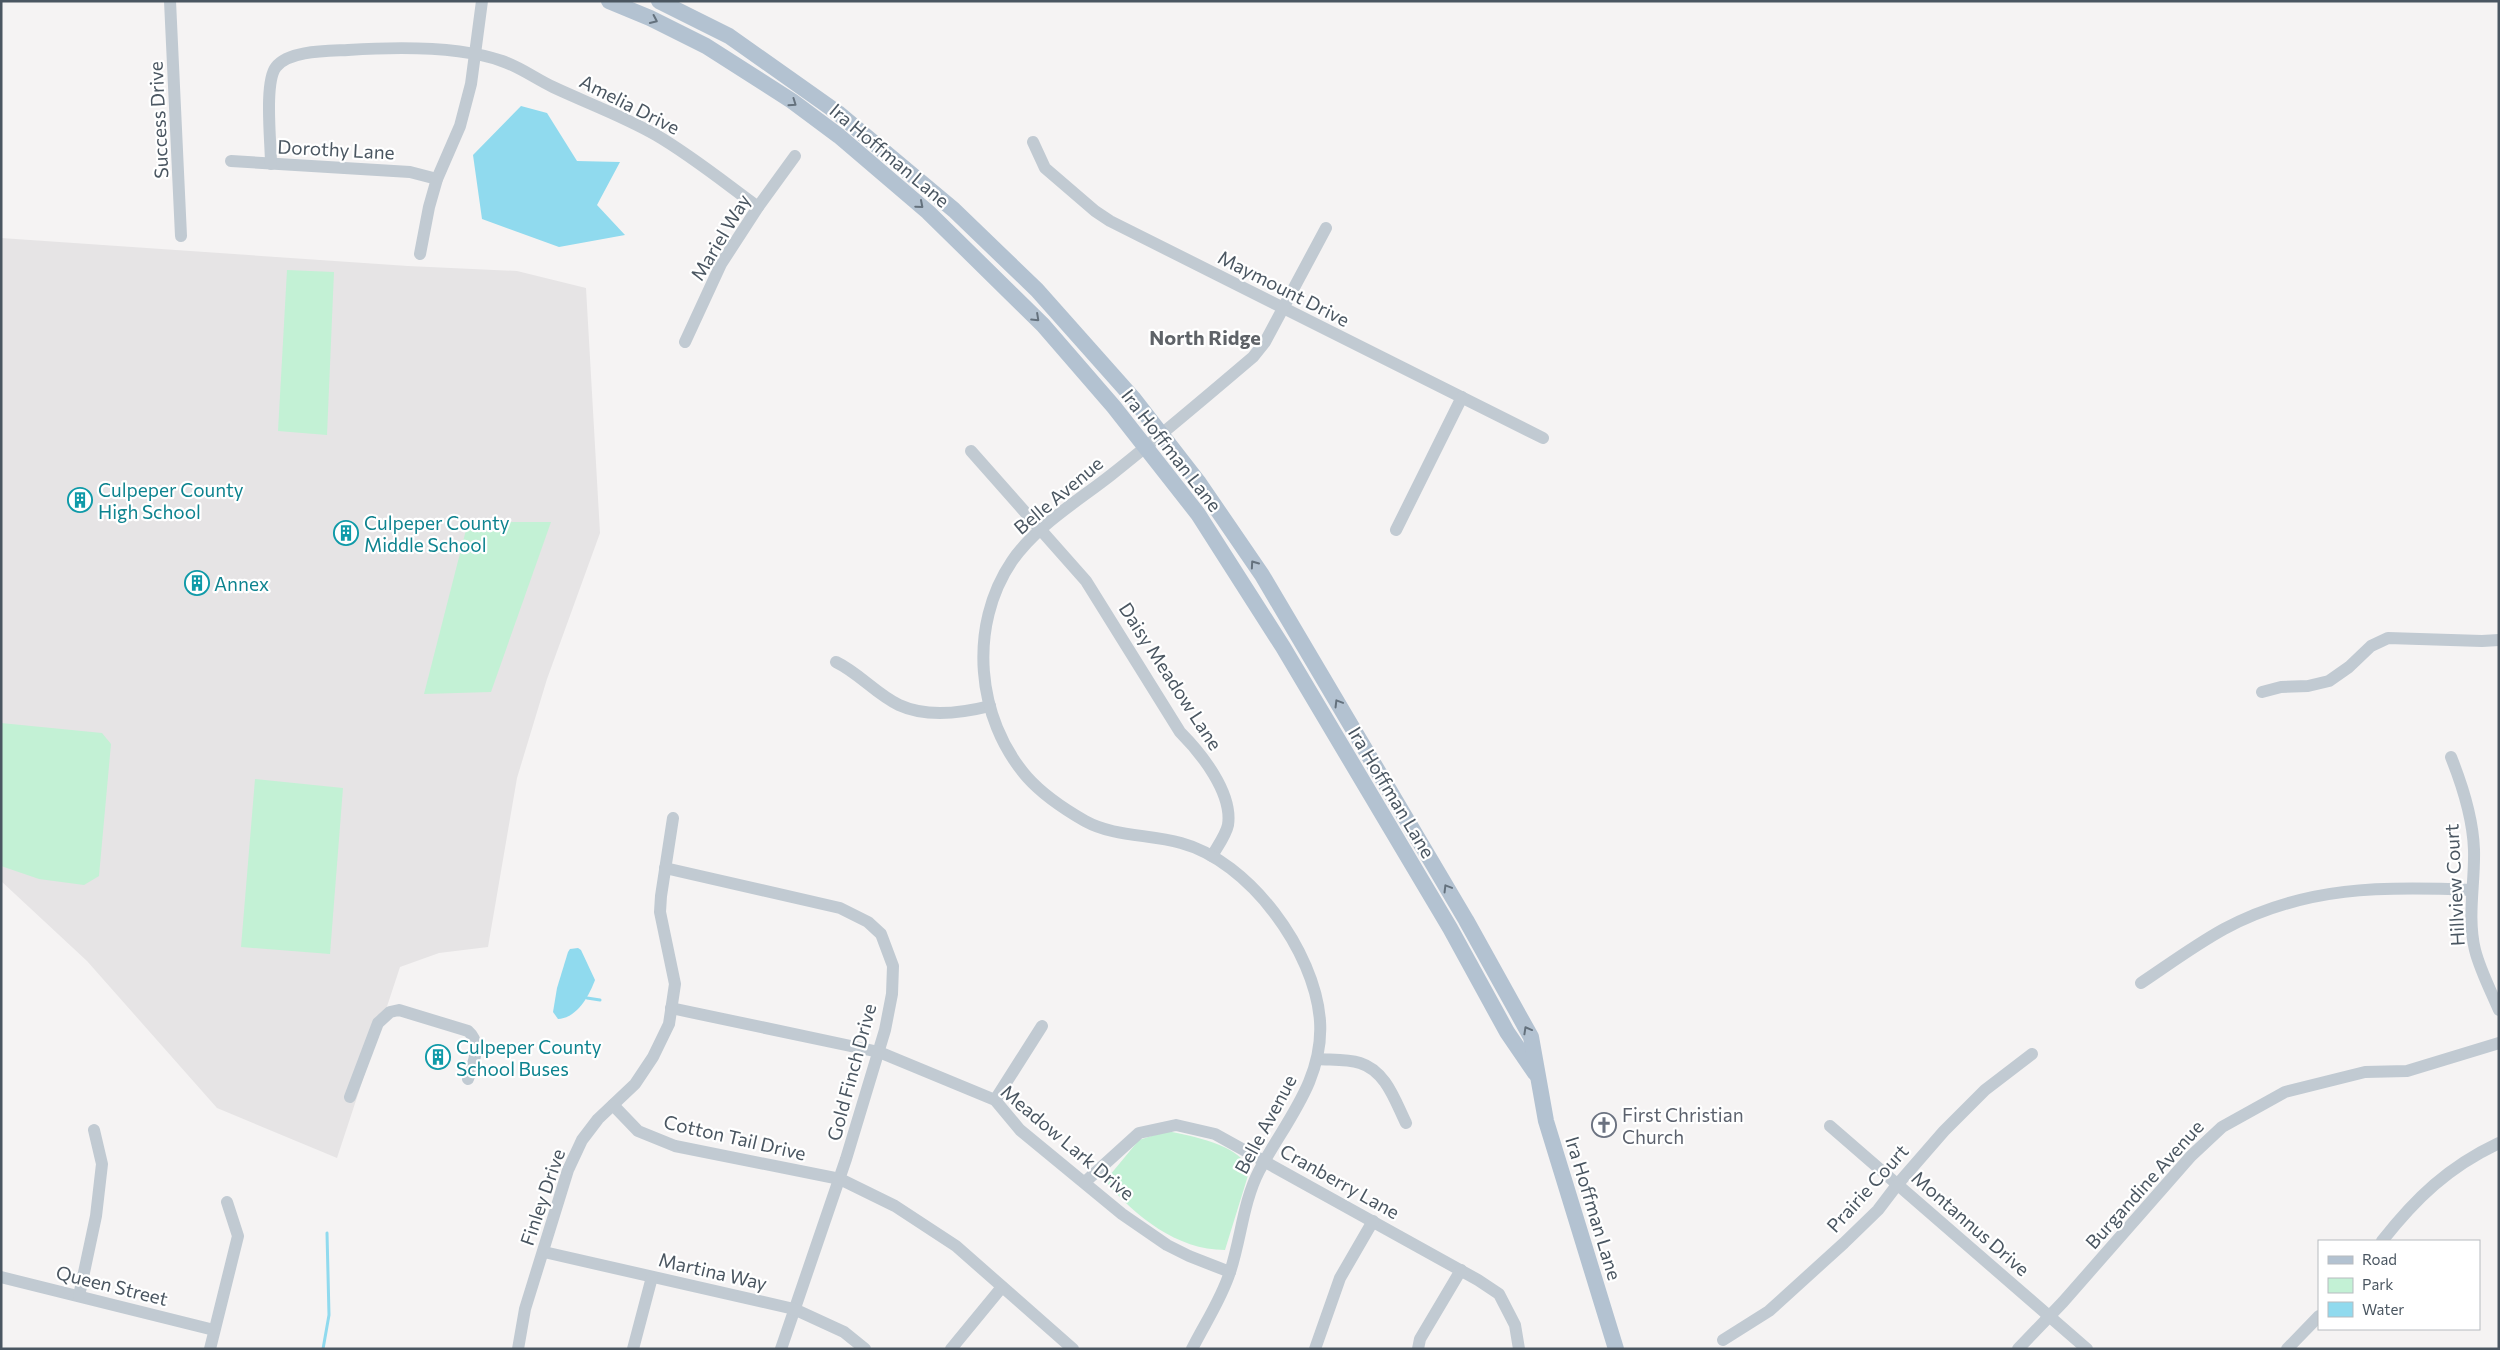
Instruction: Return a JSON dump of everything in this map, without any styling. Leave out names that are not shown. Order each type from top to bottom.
[{"type":"main road","name":"Ira Hoffman Lane","points":[[609,1],[650,18],[706,46],[792,101],[863,155],[928,212],[1043,325],[1114,407],[1198,514],[1284,646],[1445,920],[1507,1032],[1538,1077]]},
{"type":"main road","name":"Ira Hoffman Lane","points":[[659,1],[729,36],[822,102],[954,210],[1037,290],[1133,398],[1199,483],[1262,575],[1466,920],[1531,1037],[1546,1121],[1616,1349]]},
{"type":"street","name":"Success Drive","points":[[170,1],[181,236]]},
{"type":"street","points":[[420,254],[429,206],[437,179],[460,126],[475,54],[482,1]]},
{"type":"street","name":"Amelia Drive","points":[[271,164],[270,91],[276,67],[284,60],[308,53],[386,48],[475,54],[503,61],[656,135],[758,207]]},
{"type":"street","name":"Maymount Drive","points":[[1033,142],[1045,168],[1102,216],[1543,438]]},
{"type":"street","name":"Mariel Way","points":[[686,342],[721,264],[758,207],[795,156]]},
{"type":"street","name":"Dorothy Lane","points":[[231,162],[410,172],[437,179]]},
{"type":"street","name":"Belle Avenue","points":[[1192,1349],[1216,1308],[1230,1272],[1250,1196],[1266,1161],[1306,1092],[1318,1059],[1320,1036],[1318,1007],[1306,968],[1276,915],[1240,875],[1212,856],[1180,842],[1100,827],[1055,802],[1028,778],[1004,743],[990,706],[982,657],[983,642],[993,600],[1012,562],[1042,529],[1162,435],[1253,357],[1265,342],[1326,228]]},
{"type":"street","points":[[1396,530],[1462,398]]},
{"type":"street","name":"Daisy Meadow Lane","points":[[972,451],[1086,580],[1180,732],[1198,750],[1218,783],[1228,804],[1228,826],[1212,856]]},
{"type":"street","points":[[2262,692],[2281,687],[2319,684],[2329,681],[2349,667],[2371,646],[2388,638],[2499,640]]},
{"type":"street","points":[[836,662],[849,668],[900,705],[930,712],[966,712],[990,706]]},
{"type":"street","name":"Hillview Court","points":[[2452,757],[2469,816],[2474,850],[2471,890],[2475,950],[2499,1010]]},
{"type":"street","name":"Finley Drive","points":[[518,1349],[525,1309],[568,1170],[582,1140],[598,1119],[635,1084],[653,1058],[669,1024],[675,984],[660,912],[673,818]]},
{"type":"street","name":"Gold Finch Drive","points":[[665,868],[840,908],[868,922],[881,934],[893,966],[892,994],[879,1052],[840,1179],[780,1349]]},
{"type":"street","points":[[2141,983],[2224,929],[2260,912],[2298,900],[2335,892],[2371,888],[2471,890]]},
{"type":"street","name":"Meadow Lark Drive","points":[[671,1008],[879,1052],[995,1100],[1020,1130],[1122,1214],[1167,1245],[1230,1272]]},
{"type":"street","points":[[350,1097],[378,1023],[390,1012],[399,1010],[468,1031],[472,1035],[477,1047],[468,1079]]},
{"type":"street","points":[[995,1100],[1042,1026]]},
{"type":"street","name":"Burgandine Avenue","points":[[2018,1349],[2050,1316],[2191,1156],[2222,1127],[2285,1092],[2322,1081],[2365,1072],[2407,1071],[2499,1043]]},
{"type":"street","name":"Prairie Court","points":[[1723,1340],[1776,1305],[1878,1210],[1944,1131],[1985,1090],[2032,1054]]},
{"type":"street","points":[[1318,1059],[1360,1063],[1376,1071],[1389,1087],[1406,1124]]},
{"type":"street","name":"Cotton Tail Drive","points":[[614,1104],[638,1131],[675,1146],[840,1179],[895,1206],[956,1246],[1074,1349]]},
{"type":"street","name":"Cranberry Lane","points":[[1085,1182],[1139,1133],[1176,1124],[1216,1134],[1461,1270],[1499,1294],[1515,1325],[1519,1349]]},
{"type":"street","name":"Montannus Drive","points":[[1830,1126],[2087,1349]]},
{"type":"street","points":[[79,1296],[96,1216],[102,1164],[94,1130]]},
{"type":"street","points":[[2383,1240],[2408,1208],[2439,1179],[2472,1156],[2499,1143]]},
{"type":"street","points":[[210,1349],[238,1236],[227,1202]]},
{"type":"street","points":[[1315,1349],[1340,1278],[1373,1221]]},
{"type":"street","name":"Martina Way","points":[[544,1252],[794,1309],[844,1332],[865,1349]]},
{"type":"street","points":[[1418,1349],[1420,1339],[1461,1270]]},
{"type":"street","name":"Queen Street","points":[[1,1276],[214,1330]]},
{"type":"street","points":[[633,1349],[652,1276]]},
{"type":"street","points":[[951,1349],[1002,1287]]},
{"type":"street","points":[[2287,1349],[2318,1317]]},
{"type":"shaded area","points":[[1,238],[408,266],[517,271],[586,288],[600,533],[547,679],[517,778],[488,947],[439,953],[400,967],[337,1158],[217,1108],[87,961],[1,881]]},
{"type":"green space","points":[[287,270],[334,272],[327,435],[278,431]]},
{"type":"green space","points":[[468,522],[551,522],[491,692],[424,694]]},
{"type":"green space","points":[[1,723],[102,733],[111,744],[99,876],[84,885],[39,879],[1,866]]},
{"type":"green space","points":[[255,779],[343,788],[330,954],[241,947]]},
{"type":"green space","points":[[1167,1131],[1213,1142],[1225,1147],[1244,1160],[1250,1169],[1225,1250],[1190,1244],[1158,1229],[1130,1207],[1105,1181],[1139,1140]]},
{"type":"water","points":[[521,106],[547,113],[577,161],[620,162],[597,205],[625,235],[559,247],[482,219],[473,155]]},
{"type":"water","points":[[578,948],[581,950],[595,980],[581,1005],[571,1015],[558,1019],[553,1012],[557,988],[568,952],[570,949]]},
{"type":"waterway","points":[[587,998],[600,1000]]},
{"type":"waterway","points":[[323,1349],[329,1315],[327,1233]]},
{"type":"place","name":"Culpeper County High School","points":[[80,500]]},
{"type":"place","name":"Culpeper County Middle School","points":[[346,533]]},
{"type":"place","name":"Annex","points":[[197,583]]},
{"type":"place","name":"Culpeper County School Buses","points":[[438,1057]]},
{"type":"place","name":"First Christian Church","points":[[1604,1125]]},
{"type":"district","name":"North Ridge","points":[[1205,337]]}]
